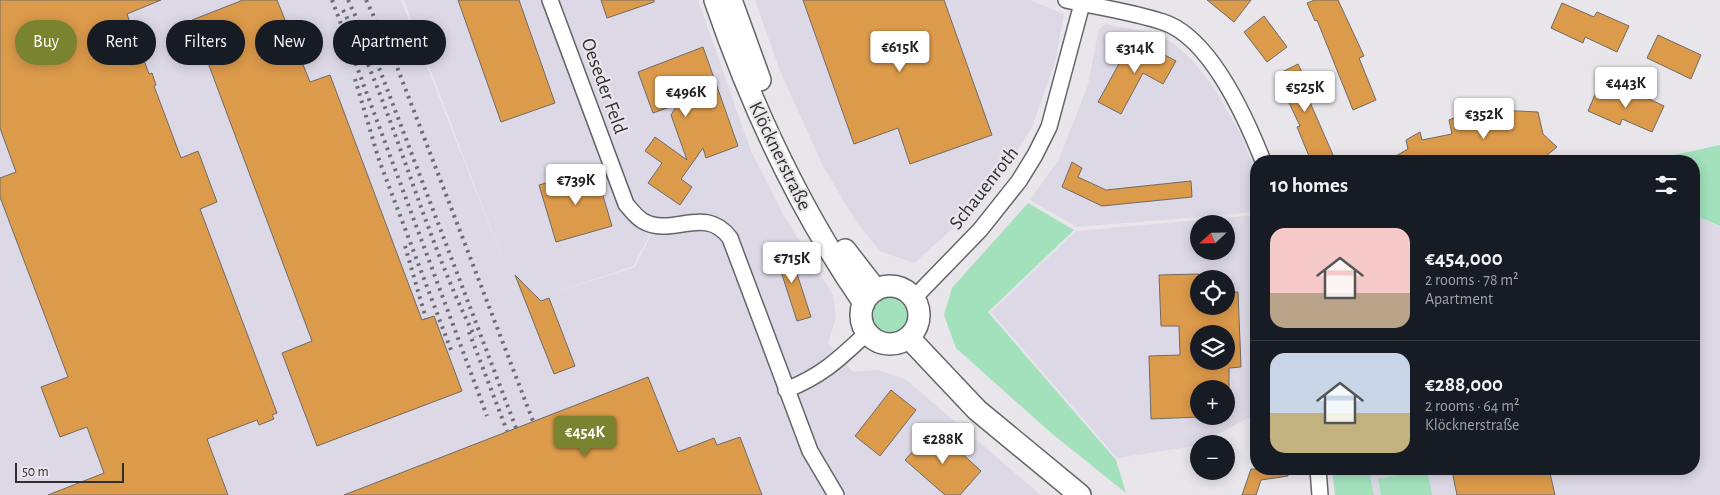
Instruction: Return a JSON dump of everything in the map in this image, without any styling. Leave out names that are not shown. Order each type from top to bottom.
[{"type":"main road","name":"Klöcknerstraße","points":[[715,0],[763,125],[792,186],[821,236],[870,296]]},
{"type":"main road","name":"Klöcknerstraße","points":[[731,0],[758,76],[792,153],[870,296]]},
{"type":"main road","points":[[889,286],[898,287],[914,298],[920,314],[919,323],[909,338],[892,345],[874,340],[867,334],[861,317],[870,296],[889,286]]},
{"type":"main road","points":[[909,338],[977,410],[1080,495]]},
{"type":"street","name":"Oeseder Feld","points":[[550,0],[626,204],[644,221],[655,225],[700,222],[713,223],[723,228],[730,238],[786,390]]},
{"type":"street","points":[[1066,0],[1082,2],[1165,22],[1188,37],[1206,55],[1225,81],[1250,128],[1261,155]]},
{"type":"street","name":"Schauenroth","points":[[914,298],[980,230],[1019,181],[1035,155],[1049,127],[1082,2]]},
{"type":"street","points":[[836,495],[810,451],[786,390],[810,381],[830,367],[867,334]]},
{"type":"street","points":[[1318,475],[1320,495]]},
{"type":"shaded area","points":[[0,0],[401,0],[409,20],[333,20],[333,65],[426,65],[509,276],[429,65],[446,65],[446,20],[412,20],[404,0],[698,0],[751,151],[784,216],[833,295],[836,318],[828,342],[853,372],[877,370],[905,379],[1041,495],[0,495]],"holes":[[[715,228],[726,242],[733,266],[725,243],[715,229],[653,231],[635,267],[545,296],[633,266],[652,231]]]},
{"type":"shaded area","points":[[755,0],[1030,0],[1064,14],[1055,62],[1032,127],[988,197],[914,263],[880,251],[857,223],[824,168],[780,71]]},
{"type":"shaded area","points":[[1106,24],[1156,34],[1175,45],[1193,61],[1214,88],[1241,135],[1250,158],[1250,213],[1190,215],[1190,218],[1077,227],[1030,200],[1059,159],[1088,85],[1099,29]]},
{"type":"shaded area","points":[[1250,216],[1250,417],[1216,435],[1190,435],[1190,447],[1117,458],[991,312],[1076,231],[1190,221],[1190,260],[1235,260],[1235,217]]},
{"type":"shaded area","points":[[1700,218],[1720,227],[1720,495],[1374,495],[1370,476],[1700,475]]},
{"type":"green space","points":[[1720,145],[1720,226],[1700,218],[1700,155],[1674,155]]},
{"type":"green space","points":[[1028,203],[1074,230],[988,312],[1116,460],[1126,493],[1050,432],[956,348],[944,315],[952,288]]},
{"type":"green space","points":[[890,296],[904,301],[909,315],[904,329],[890,334],[876,329],[871,315],[876,301]]},
{"type":"green space","points":[[1333,475],[1374,475],[1370,476],[1374,495],[1335,495]]},
{"type":"green space","points":[[1398,475],[1428,475],[1432,495],[1381,495],[1378,479]]},
{"type":"building","points":[[0,0],[161,0],[127,14],[129,20],[87,20],[87,65],[146,65],[149,74],[152,73],[156,85],[154,86],[181,158],[198,151],[217,202],[200,209],[277,413],[272,415],[274,419],[259,425],[257,420],[207,439],[228,495],[48,495],[104,473],[87,427],[60,437],[41,387],[68,377],[0,197],[0,178],[16,172],[0,128]]},
{"type":"building","points":[[243,0],[277,0],[285,20],[255,20],[255,65],[303,65],[310,82],[330,75],[422,320],[434,316],[462,391],[317,446],[282,353],[312,341],[209,65],[245,65],[245,20],[192,20]]},
{"type":"building","points":[[458,0],[519,0],[555,103],[501,122]]},
{"type":"building","points":[[601,0],[654,0],[654,2],[607,18]]},
{"type":"building","points":[[803,0],[944,0],[992,135],[910,164],[898,128],[854,144]]},
{"type":"building","points":[[1207,0],[1251,0],[1234,22]]},
{"type":"building","points":[[1315,0],[1338,0],[1364,56],[1359,58],[1376,100],[1353,110],[1317,20],[1315,21],[1307,3]]},
{"type":"building","points":[[1562,3],[1594,17],[1597,12],[1629,26],[1617,52],[1585,37],[1583,43],[1551,28]]},
{"type":"building","points":[[1264,16],[1287,47],[1267,62],[1244,32]]},
{"type":"building","points":[[1658,35],[1701,55],[1691,79],[1647,58]]},
{"type":"building","points":[[1133,38],[1176,61],[1163,84],[1143,73],[1121,114],[1098,102]]},
{"type":"building","points":[[703,47],[738,146],[706,158],[703,148],[681,179],[692,187],[680,205],[648,183],[662,163],[645,151],[655,137],[687,160],[671,115],[678,104],[653,113],[638,72]]},
{"type":"building","points":[[1298,64],[1314,97],[1309,100],[1333,155],[1309,155],[1297,127],[1300,126],[1276,75]]},
{"type":"building","points":[[1599,85],[1631,99],[1634,92],[1664,106],[1652,132],[1622,119],[1620,125],[1588,111]]},
{"type":"building","points":[[1497,110],[1538,112],[1543,134],[1557,147],[1547,155],[1398,155],[1408,149],[1406,140],[1420,132],[1422,140],[1452,134],[1449,120],[1469,112],[1499,117]]},
{"type":"building","points":[[1072,162],[1082,168],[1078,177],[1106,190],[1191,181],[1192,197],[1102,206],[1062,187]]},
{"type":"building","points":[[595,169],[612,226],[556,242],[539,185]]},
{"type":"building","points":[[788,246],[811,317],[797,321],[774,250]]},
{"type":"building","points":[[1190,274],[1190,315],[1235,315],[1235,292],[1238,292],[1241,367],[1235,368],[1235,325],[1190,325],[1190,370],[1229,370],[1229,380],[1190,380],[1190,417],[1151,419],[1149,356],[1180,355],[1179,326],[1161,326],[1159,275]]},
{"type":"building","points":[[515,275],[541,301],[549,298],[575,366],[554,374]]},
{"type":"building","points":[[648,377],[678,452],[714,438],[717,445],[740,437],[762,495],[344,495]]},
{"type":"building","points":[[891,390],[916,410],[880,456],[855,436]]},
{"type":"building","points":[[934,428],[981,471],[960,495],[945,495],[905,460]]},
{"type":"building","points":[[1250,472],[1250,475],[1288,475],[1261,480],[1256,495],[1242,495]]},
{"type":"building","points":[[1453,475],[1550,475],[1555,495],[1457,495]]},
{"type":"railway","points":[[332,0],[487,416]]},
{"type":"railway","points":[[348,0],[376,60],[516,428]]},
{"type":"railway","points":[[366,0],[392,54],[533,421]]},
{"type":"railway","points":[[343,10],[379,91],[439,256],[475,337]]},
{"type":"railway","points":[[355,79],[379,160],[451,350]]},
{"type":"railway","points":[[405,246],[426,319]]},
{"type":"railway","points":[[469,332],[507,431]]}]
